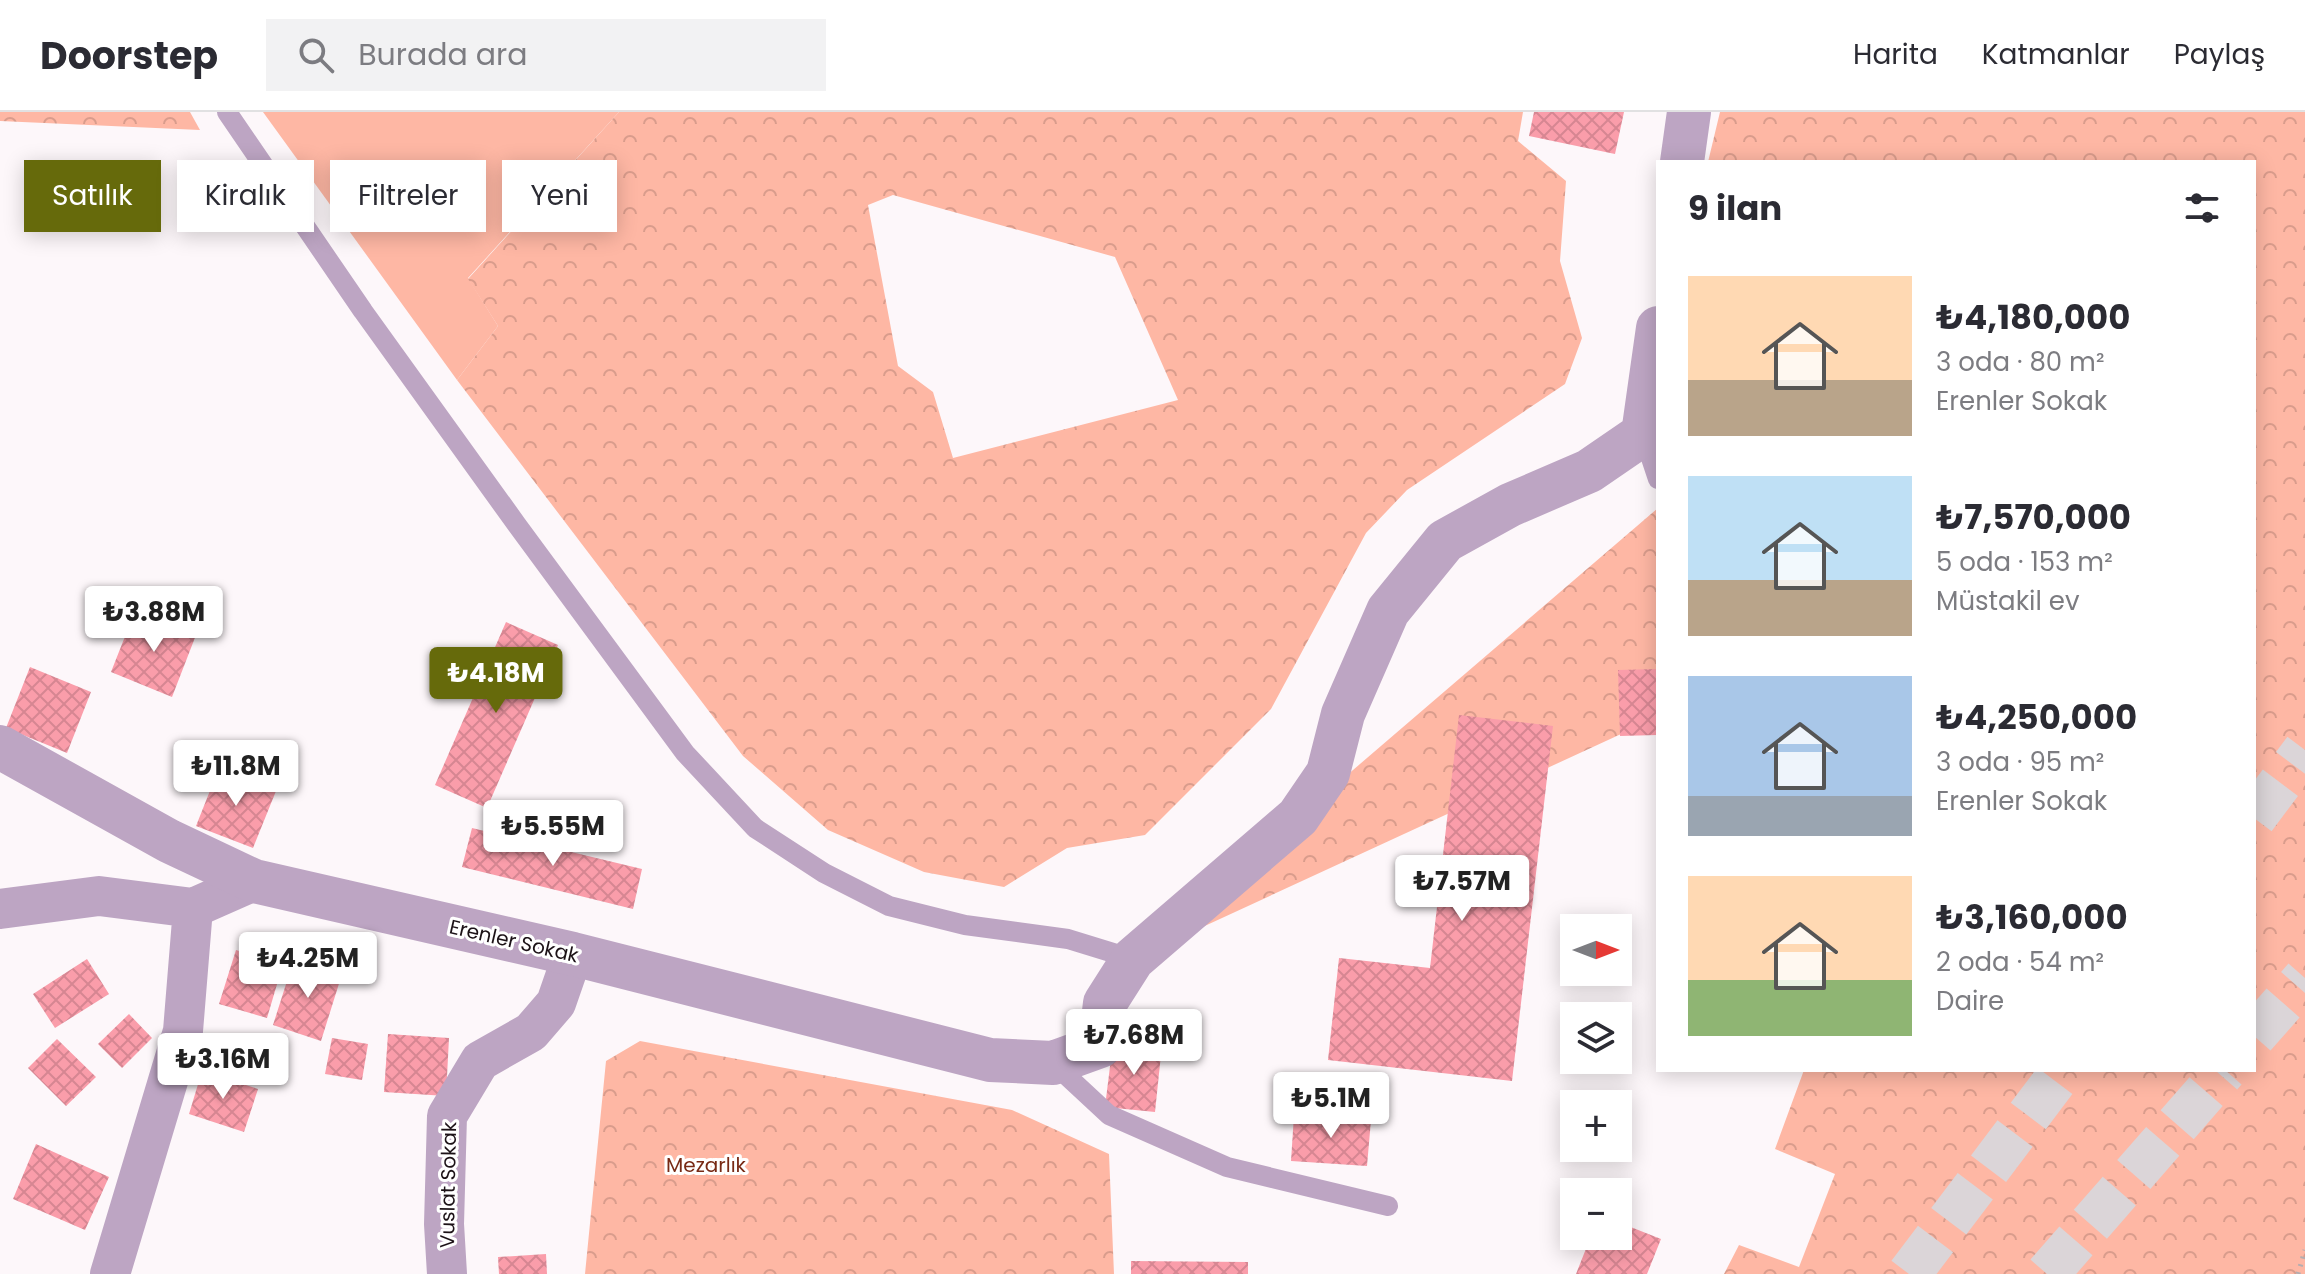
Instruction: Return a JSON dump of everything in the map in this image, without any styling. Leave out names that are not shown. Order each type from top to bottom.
[{"type":"street","points":[[1682,160],[1689,112]]},
{"type":"street","points":[[1053,1063],[1100,1046],[1105,1003],[1133,959],[1298,817],[1328,773],[1343,714],[1388,611],[1445,541],[1510,505],[1589,471],[1643,434],[1656,342]]},
{"type":"street","name":"Erenler Sokak","points":[[0,747],[169,841],[254,881],[573,954],[990,1060],[1053,1063]]},
{"type":"street","points":[[0,909],[99,896],[193,908],[254,881]]},
{"type":"street","points":[[110,1274],[183,1031],[193,908]]},
{"type":"street","name":"Vuslat Sokak","points":[[447,1274],[444,1224],[447,1116],[480,1061],[531,1032],[556,1003],[573,954]]},
{"type":"lane","points":[[227,112],[363,311],[685,753],[755,828],[824,873],[889,906],[965,925],[1068,939],[1133,959]]},
{"type":"lane","points":[[1643,434],[1656,473]]},
{"type":"lane","points":[[1053,1063],[1109,1115],[1227,1167],[1388,1206]]},
{"type":"path","points":[[2298,1274],[2305,1250]]},
{"type":"green space","points":[[0,112],[190,112],[200,130],[0,121]]},
{"type":"green space","points":[[263,112],[619,112],[575,160],[502,160],[502,232],[510,232],[468,278],[498,326],[457,380],[350,232],[486,232],[486,160],[330,160],[330,205],[314,182],[314,160],[298,160]]},
{"type":"green space","points":[[619,112],[1523,112],[1518,141],[1566,181],[1560,261],[1582,338],[1565,384],[1407,490],[1366,533],[1271,709],[1145,835],[1067,848],[1004,887],[924,872],[828,830],[743,756],[457,380],[498,326],[468,279],[510,232],[617,232],[617,160],[576,160]],"holes":[[[893,195],[1115,257],[1178,400],[953,458],[933,392],[898,366],[868,205]]]},
{"type":"green space","points":[[1720,112],[2305,112],[2305,1274],[1724,1274],[1739,1245],[1799,1267],[1835,1174],[1775,1149],[1803,1072],[2256,1072],[2256,160],[1708,160]]},
{"type":"green space","points":[[1656,510],[1656,718],[1133,959]]},
{"type":"green space","name":"Mezarlık","points":[[640,1041],[1012,1110],[1109,1154],[1114,1274],[585,1274],[606,1061]]},
{"type":"building","points":[[1534,112],[1624,112],[1615,154],[1529,136]]},
{"type":"building","points":[[135,611],[196,635],[172,697],[111,672]]},
{"type":"building","points":[[506,622],[558,645],[487,808],[435,785]]},
{"type":"building","points":[[30,667],[91,692],[67,753],[6,728]]},
{"type":"building","points":[[1656,669],[1656,735],[1620,736],[1618,670]]},
{"type":"building","points":[[1459,715],[1553,726],[1512,1081],[1328,1060],[1339,958],[1430,968]]},
{"type":"building","points":[[219,768],[276,791],[253,848],[196,826]]},
{"type":"building","points":[[472,828],[642,869],[633,909],[462,867]]},
{"type":"building","points":[[236,950],[283,964],[267,1018],[219,1004]]},
{"type":"building","points":[[87,959],[109,994],[55,1028],[33,994]]},
{"type":"building","points":[[294,959],[342,974],[321,1041],[273,1025]]},
{"type":"building","points":[[129,1014],[152,1038],[122,1068],[98,1044]]},
{"type":"building","points":[[388,1034],[449,1038],[446,1096],[384,1092]]},
{"type":"building","points":[[332,1038],[368,1044],[362,1080],[325,1074]]},
{"type":"building","points":[[57,1039],[96,1077],[66,1106],[28,1068]]},
{"type":"building","points":[[1113,1042],[1162,1045],[1155,1112],[1105,1107]]},
{"type":"building","points":[[202,1071],[258,1089],[244,1132],[189,1114]]},
{"type":"building","points":[[1294,1115],[1371,1120],[1367,1166],[1291,1161]]},
{"type":"building","points":[[36,1144],[109,1177],[85,1230],[13,1199]]},
{"type":"building","points":[[1632,1228],[1661,1239],[1647,1274],[1576,1274],[1585,1250],[1632,1250]]},
{"type":"building","points":[[546,1254],[547,1274],[499,1274],[498,1257]]},
{"type":"building","points":[[1131,1261],[1248,1262],[1248,1274],[1131,1274]]},
{"type":"tunnel","points":[[2256,815],[2305,750]]},
{"type":"tunnel","points":[[2256,1034],[2305,978]]},
{"type":"tunnel","points":[[1909,1274],[2061,1072]]},
{"type":"tunnel","points":[[2047,1274],[2223,1072]]}]
